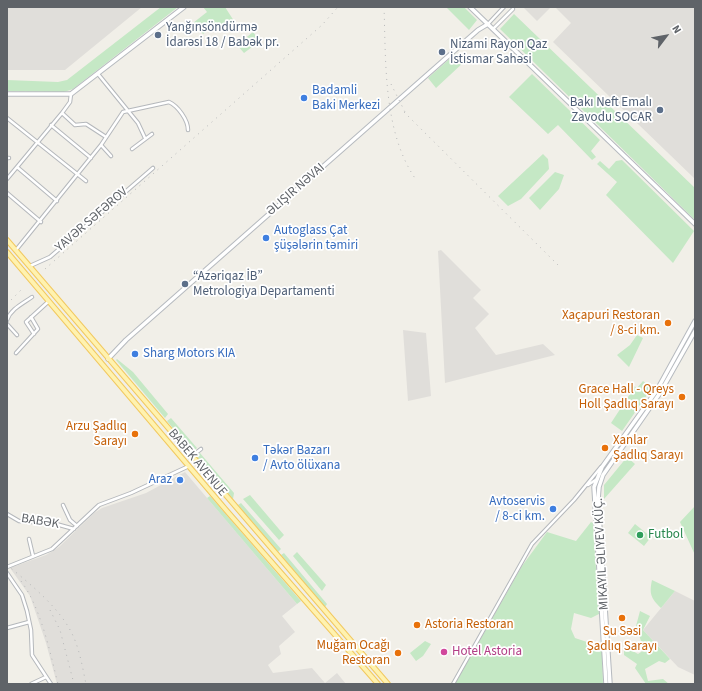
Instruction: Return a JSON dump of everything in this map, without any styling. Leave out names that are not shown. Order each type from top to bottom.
[{"type":"main road","name":"BABEK AVENUE","points":[[7,240],[191,457],[388,684]]},
{"type":"main road","name":"BABEK AVENUE","points":[[7,252],[246,533],[378,684]]},
{"type":"main road","points":[[246,533],[255,540],[279,568],[283,570],[284,566],[270,548]]},
{"type":"main road","points":[[306,601],[291,582],[290,578],[294,579],[321,611],[333,621]]},
{"type":"street","points":[[7,94],[72,94],[184,7]]},
{"type":"street","points":[[470,7],[695,224]]},
{"type":"street","points":[[488,24],[504,7]]},
{"type":"street","points":[[493,29],[513,9]]},
{"type":"street","name":"ƏLIŞIR NƏVAI","points":[[108,358],[126,340],[473,34],[488,24]]},
{"type":"street","points":[[98,74],[140,126],[145,138]]},
{"type":"street","points":[[7,179],[62,113],[70,102],[72,94]]},
{"type":"street","points":[[16,250],[41,222],[101,145],[120,113],[141,107],[169,102],[175,106],[187,122],[188,130]]},
{"type":"street","points":[[62,113],[75,125],[86,124],[106,137]]},
{"type":"street","points":[[7,118],[86,180]]},
{"type":"street","points":[[51,126],[90,158]]},
{"type":"street","points":[[132,149],[152,134]]},
{"type":"street","points":[[101,145],[111,156]]},
{"type":"street","points":[[17,167],[57,201]]},
{"type":"street","name":"YAVƏR SƏFƏROV","points":[[29,266],[50,257],[153,168]]},
{"type":"street","points":[[7,193],[41,222]]},
{"type":"street","points":[[7,320],[8,314],[32,297]]},
{"type":"street","points":[[34,334],[26,324],[31,316],[49,301]]},
{"type":"street","points":[[16,353],[34,334],[38,327],[31,316]]},
{"type":"street","points":[[453,684],[532,544],[586,486],[657,390],[695,321]]},
{"type":"street","points":[[7,324],[16,334]]},
{"type":"street","points":[[610,684],[598,499],[599,487],[603,475],[660,393],[695,331]]},
{"type":"street","points":[[191,457],[201,448]]},
{"type":"street","points":[[605,461],[596,479],[594,488],[606,684]]},
{"type":"street","points":[[7,567],[52,549],[99,505],[131,493],[189,466]]},
{"type":"street","points":[[586,486],[603,475]]},
{"type":"street","points":[[586,486],[592,485],[594,488]]},
{"type":"street","name":"BABƏK","points":[[63,505],[70,520],[76,526]]},
{"type":"street","name":"BABƏK","points":[[7,514],[19,521],[56,524],[74,529]]},
{"type":"street","points":[[29,539],[34,556]]},
{"type":"street","points":[[7,573],[22,595],[31,630],[32,655],[51,684]]},
{"type":"street","points":[[7,628],[29,622]]},
{"type":"street","points":[[31,684],[46,676]]},
{"type":"shaded area","points":[[7,7],[142,7],[65,70],[7,70]]},
{"type":"shaded area","points":[[523,7],[551,7],[537,21]]},
{"type":"shaded area","name":"Bakı Neft Emalı Zavodu SOCAR","points":[[555,7],[695,7],[695,179],[553,42],[571,23]]},
{"type":"shaded area","points":[[441,250],[481,290],[473,298],[489,314],[475,328],[496,355],[543,344],[555,355],[445,383],[438,251]]},
{"type":"shaded area","points":[[403,330],[426,333],[431,396],[408,401]]},
{"type":"shaded area","points":[[185,472],[297,604],[282,616],[295,632],[279,646],[281,654],[268,665],[273,673],[312,668],[325,683],[337,673],[346,684],[57,684],[46,643],[30,596],[10,568],[46,555],[59,547],[94,513],[102,508],[146,493]]},
{"type":"shaded area","points":[[675,591],[695,601],[695,675],[678,667],[643,630]]},
{"type":"green space","points":[[161,7],[178,7],[73,89],[64,92],[7,91],[7,80],[58,82],[67,80]]},
{"type":"green space","points":[[203,7],[225,7],[234,21],[223,29],[218,23],[203,34],[193,23],[207,12]]},
{"type":"green space","points":[[446,7],[464,7],[477,20],[469,30]]},
{"type":"green space","points":[[514,14],[695,188],[695,220],[500,29]]},
{"type":"green space","points":[[253,32],[260,41],[244,53],[237,45]]},
{"type":"green space","points":[[455,54],[464,62],[436,88],[428,78]]},
{"type":"green space","points":[[532,74],[600,140],[591,151],[596,157],[592,160],[558,125],[548,134],[509,97]]},
{"type":"green space","points":[[543,154],[548,159],[549,169],[521,199],[508,206],[498,196]]},
{"type":"green space","points":[[622,160],[694,231],[673,263],[606,195],[617,182],[597,164],[600,161],[609,169],[616,161]]},
{"type":"green space","points":[[555,172],[564,175],[559,189],[540,210],[529,198]]},
{"type":"green space","points":[[637,335],[643,338],[629,367],[617,355],[630,345]]},
{"type":"green space","points":[[117,359],[133,372],[168,414],[165,418],[116,360]]},
{"type":"green space","points":[[643,381],[652,388],[622,431],[611,423],[632,391],[628,387],[631,384],[637,388]]},
{"type":"green space","points":[[171,418],[197,448],[192,452],[167,421]]},
{"type":"green space","points":[[200,453],[234,493],[233,499],[196,456]]},
{"type":"green space","points":[[627,457],[635,464],[604,499],[604,485]]},
{"type":"green space","points":[[250,495],[284,535],[279,540],[243,499]]},
{"type":"green space","points":[[210,496],[301,601],[297,604],[207,498]]},
{"type":"green space","points":[[241,503],[281,549],[278,552],[238,505]]},
{"type":"green space","points":[[695,506],[695,555],[680,522]]},
{"type":"green space","points":[[591,522],[593,523],[599,614],[591,618],[574,613],[571,629],[575,638],[602,647],[603,684],[455,684],[522,566],[547,532],[576,541]]},
{"type":"green space","name":"Futbol","points":[[635,524],[651,537],[644,546],[628,533]]},
{"type":"green space","points":[[297,552],[326,585],[322,591],[293,556]]},
{"type":"green space","points":[[284,553],[327,604],[325,607],[281,555]]},
{"type":"green space","points":[[652,580],[675,591],[661,608],[652,596]]},
{"type":"green space","points":[[640,611],[650,616],[643,630],[670,659],[665,663],[659,661],[645,669],[648,681],[663,679],[669,684],[646,684],[635,668],[637,664],[624,655],[624,646],[638,654],[644,650],[636,626]]},
{"type":"green space","points":[[425,641],[431,644],[423,656],[416,661],[410,653]]},
{"type":"railway","points":[[45,269],[322,25],[338,7]]},
{"type":"railway","points":[[384,7],[386,74],[392,120],[398,142],[406,162],[417,181]]},
{"type":"railway","points":[[391,84],[407,116]]},
{"type":"railway","points":[[404,112],[561,268]]},
{"type":"railway","points":[[7,304],[21,290]]},
{"type":"railway","points":[[7,565],[49,602],[69,628],[80,655],[86,684]]},
{"type":"railway","points":[[21,581],[28,592],[39,617],[48,644],[58,684]]},
{"type":"railway","points":[[50,610],[60,630],[74,684]]},
{"type":"place","name":"Yanğınsöndürmə İdarəsi 18 / Babək pr.","points":[[158,35]]},
{"type":"place","name":"Nizami Rayon Qaz İstismar Sahəsi","points":[[442,52]]},
{"type":"place","name":"Badamli Baki Merkezi","points":[[304,98]]},
{"type":"place","name":"Bakı Neft Emalı Zavodu SOCAR","points":[[660,110]]},
{"type":"place","name":"Autoglass Çat şüşələrin təmiri","points":[[266,238]]},
{"type":"place","name":"“Azəriqaz İB” Metrologiya Departamenti","points":[[185,284]]},
{"type":"place","name":"Xaçapuri Restoran / 8-ci km.","points":[[668,323]]},
{"type":"place","name":"Sharg Motors KIA","points":[[135,354]]},
{"type":"place","name":"Grace Hall - Qreys Holl Şadlıq Sarayı","points":[[682,397]]},
{"type":"place","name":"Arzu Şadlıq Sarayı","points":[[135,434]]},
{"type":"place","name":"Xanlar Şadlıq Sarayı","points":[[605,448]]},
{"type":"place","name":"Təkər Bazarı / Avto ölüxana","points":[[255,458]]},
{"type":"place","name":"Araz","points":[[180,480]]},
{"type":"place","name":"Avtoservis / 8-ci km.","points":[[553,509]]},
{"type":"place","name":"Futbol","points":[[640,535]]},
{"type":"place","name":"Su Səsi Şadlıq Sarayı","points":[[622,618]]},
{"type":"place","name":"Astoria Restoran","points":[[417,625]]},
{"type":"place","name":"Hotel Astoria","points":[[444,652]]},
{"type":"place","name":"Muğam Ocağı Restoran","points":[[398,653]]}]
